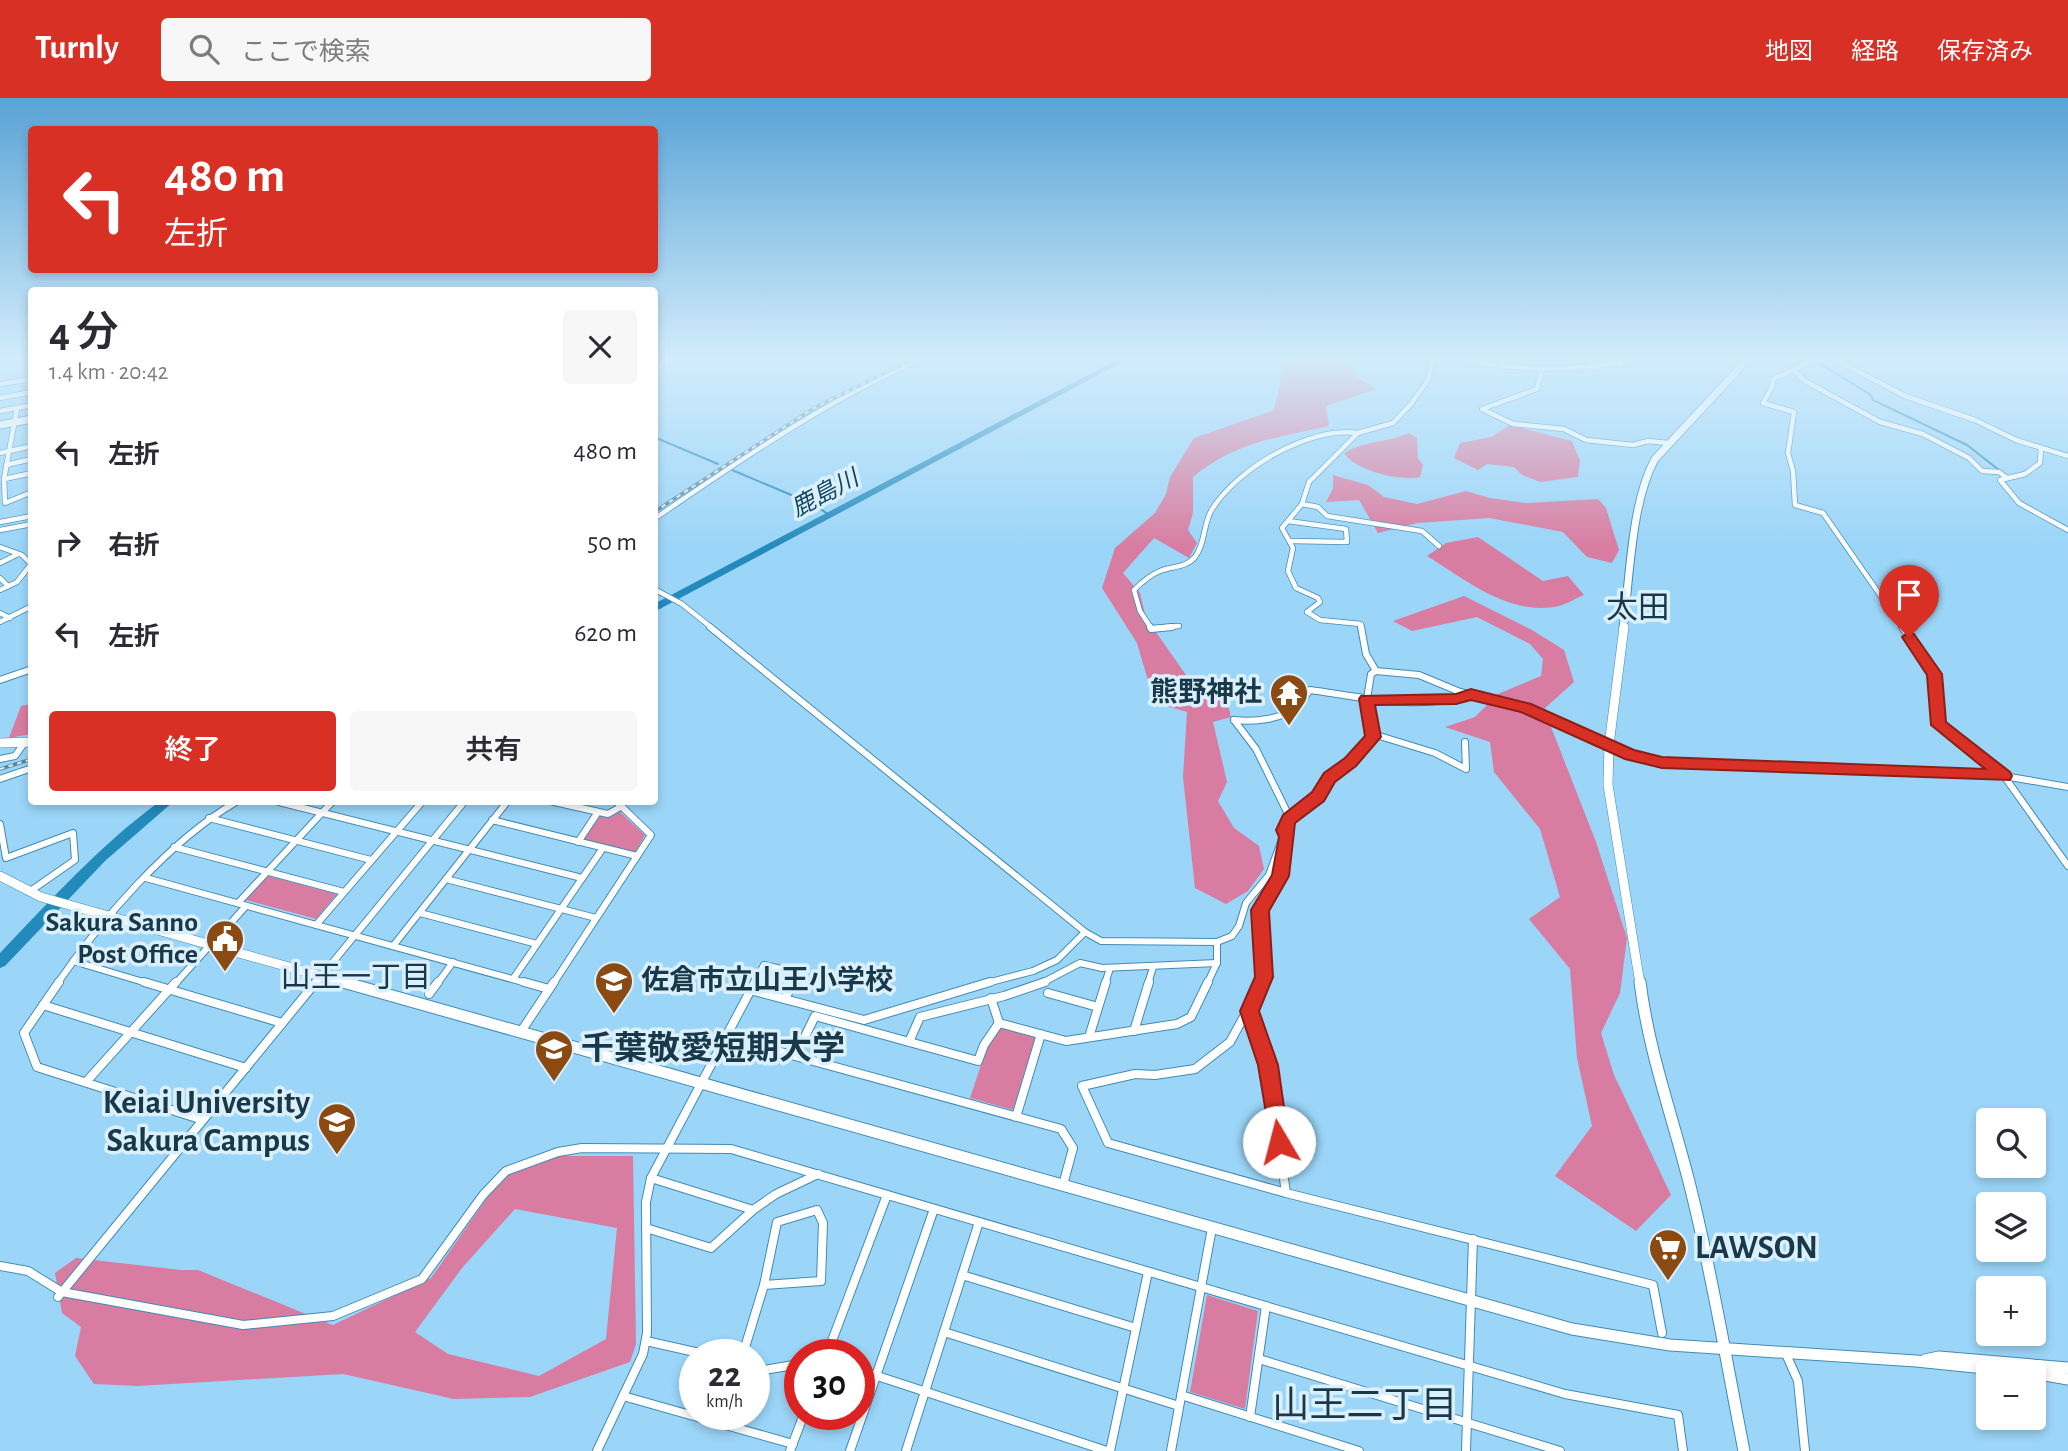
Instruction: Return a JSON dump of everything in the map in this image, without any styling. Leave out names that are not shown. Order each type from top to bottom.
[{"type":"street","points":[[0,425],[20,421]]},
{"type":"street","points":[[658,516],[799,421]]},
{"type":"street","points":[[1179,626],[1151,629],[1140,611],[1134,590],[1144,580],[1164,569],[1189,564],[1202,549],[1203,526],[1229,485],[1266,459],[1309,436],[1328,431],[1358,433],[1395,421]]},
{"type":"street","points":[[1507,421],[1564,429],[1586,440],[1633,445],[1648,440],[1668,443]]},
{"type":"street","points":[[1689,421],[1668,443],[1647,473],[1641,493],[1609,745],[1608,785],[1633,928],[1644,1013],[1660,1082],[1691,1185],[1744,1451]]},
{"type":"street","points":[[1793,421],[1788,453],[1793,471],[1795,505],[1823,513],[1935,674],[1938,725],[2004,776],[2068,866]]},
{"type":"street","points":[[1878,421],[1901,430],[1923,434],[1969,458],[1982,471],[1999,472],[2007,478]]},
{"type":"street","points":[[1977,421],[2016,440],[2068,456]]},
{"type":"street","points":[[15,422],[4,479],[5,503],[28,494]]},
{"type":"street","points":[[1358,433],[1309,482],[1302,504],[1282,528],[1291,541],[1294,554],[1288,571],[1296,588],[1320,601],[1307,612],[1320,620],[1362,624],[1366,654],[1376,671]]},
{"type":"street","points":[[0,453],[28,447]]},
{"type":"street","points":[[2041,448],[2040,463],[2025,474],[2000,479],[2001,485],[2019,503],[2068,530]]},
{"type":"street","points":[[6,465],[28,460]]},
{"type":"street","points":[[4,479],[28,474]]},
{"type":"street","points":[[1302,504],[1318,507],[1327,516],[1422,531],[1439,546]]},
{"type":"street","points":[[0,522],[28,517]]},
{"type":"street","points":[[1288,521],[1346,529],[1347,542],[1291,541]]},
{"type":"street","points":[[0,530],[28,525]]},
{"type":"street","points":[[0,547],[19,554],[28,562]]},
{"type":"street","points":[[0,563],[19,554]]},
{"type":"street","points":[[0,590],[17,582],[28,570]]},
{"type":"street","points":[[0,578],[8,586]]},
{"type":"street","points":[[658,591],[682,604],[1085,932],[1101,941],[1217,942],[1232,936],[1239,926],[1246,903],[1269,875],[1290,818],[1318,796],[1329,778],[1370,743],[1373,734],[1367,699],[1371,674],[1376,671],[1419,675],[1471,694],[1526,708],[1650,760],[1674,764],[2004,776],[2068,787]]},
{"type":"street","points":[[0,622],[28,608]]},
{"type":"street","points":[[0,613],[10,618]]},
{"type":"street","points":[[0,680],[28,670]]},
{"type":"street","points":[[1290,818],[1256,749],[1234,720],[1252,721],[1289,711],[1300,704],[1310,690],[1395,702],[1456,699],[1471,694]]},
{"type":"street","points":[[1373,734],[1435,754],[1466,769],[1465,742]]},
{"type":"street","points":[[0,743],[28,742]]},
{"type":"street","points":[[0,759],[15,756],[28,742]]},
{"type":"street","points":[[0,779],[28,769]]},
{"type":"street","points":[[203,1119],[37,1066],[24,1033],[73,961],[174,847],[209,818],[231,805]]},
{"type":"street","points":[[292,805],[582,878]]},
{"type":"street","points":[[238,903],[329,805]]},
{"type":"street","points":[[316,925],[417,805]]},
{"type":"street","points":[[60,1294],[462,805]]},
{"type":"street","points":[[393,946],[504,805]]},
{"type":"street","points":[[567,805],[608,814],[619,805]]},
{"type":"street","points":[[520,1033],[651,835],[621,805]]},
{"type":"street","points":[[578,842],[598,812]]},
{"type":"street","points":[[209,818],[371,860]]},
{"type":"street","points":[[492,820],[637,856]]},
{"type":"street","points":[[0,824],[6,858],[73,833],[75,860],[29,892]]},
{"type":"street","points":[[1284,830],[1287,837],[1280,876],[1260,910],[1264,977],[1249,1011],[1230,1042],[1195,1069],[1155,1075],[1135,1074],[1082,1086],[1108,1143],[1286,1193],[1653,1285],[1662,1333]]},
{"type":"street","points":[[174,847],[344,892]]},
{"type":"street","points":[[513,979],[603,848]]},
{"type":"street","points":[[0,876],[41,897],[215,940],[321,976],[1573,1329],[1614,1338],[1670,1345],[1976,1367]]},
{"type":"street","points":[[146,878],[549,989]]},
{"type":"street","points":[[446,879],[596,918]]},
{"type":"street","points":[[86,1082],[246,906]]},
{"type":"street","points":[[419,913],[537,944]]},
{"type":"street","points":[[750,990],[864,1020],[952,992],[1033,971],[1057,960],[1085,932]]},
{"type":"street","points":[[999,1023],[1066,1041],[1177,1024],[1191,1017],[1217,963],[1217,942]]},
{"type":"street","points":[[73,961],[282,1023]]},
{"type":"street","points":[[429,994],[453,962]]},
{"type":"street","points":[[909,1042],[920,1017],[1045,983],[1067,973],[1080,963],[1110,968],[1217,963]]},
{"type":"street","points":[[597,1451],[643,1354],[646,1341],[646,1202],[651,1178],[764,965],[798,973],[785,999]]},
{"type":"street","points":[[1134,1031],[1153,967]]},
{"type":"street","points":[[1089,1037],[1110,968]]},
{"type":"street","points":[[1048,993],[1098,1007]]},
{"type":"street","points":[[991,998],[999,1023]]},
{"type":"street","points":[[43,1005],[246,1068]]},
{"type":"street","points":[[1249,1011],[1268,1065],[1286,1193]]},
{"type":"street","points":[[796,1055],[815,1016],[978,1061],[984,1045],[999,1023]]},
{"type":"street","points":[[1016,1117],[1041,1034]]},
{"type":"street","points":[[726,1037],[1061,1129],[1073,1148],[1062,1186]]},
{"type":"street","points":[[0,1266],[28,1271],[60,1294],[243,1325],[333,1317],[422,1279],[483,1195],[506,1171],[558,1152],[582,1148],[732,1149],[1565,1395],[1609,1405],[1678,1415],[1684,1451]]},
{"type":"street","points":[[646,1228],[711,1248],[718,1237],[776,1194],[818,1174]]},
{"type":"street","points":[[651,1178],[753,1210]]},
{"type":"street","points":[[833,1339],[887,1195]]},
{"type":"street","points":[[850,1451],[934,1209]]},
{"type":"street","points":[[747,1339],[775,1242],[777,1222],[817,1210],[823,1223],[821,1281],[763,1285]]},
{"type":"street","points":[[906,1451],[979,1222]]},
{"type":"street","points":[[1171,1451],[1212,1228]]},
{"type":"street","points":[[1466,1451],[1473,1240]]},
{"type":"street","points":[[876,1376],[1108,1451],[1148,1272]]},
{"type":"street","points":[[962,1275],[1136,1328]]},
{"type":"street","points":[[1250,1417],[1266,1307]]},
{"type":"street","points":[[944,1332],[1179,1406]]},
{"type":"street","points":[[646,1341],[679,1348]]},
{"type":"street","points":[[1785,1352],[1798,1381],[1805,1451]]},
{"type":"street","points":[[1916,1361],[1939,1357],[2068,1368]]},
{"type":"street","points":[[1259,1359],[1560,1451]]},
{"type":"street","points":[[2046,1376],[2068,1379]]},
{"type":"street","points":[[1181,1395],[1359,1451]]},
{"type":"street","points":[[623,1396],[791,1448],[798,1430]]},
{"type":"shaded area","points":[[1242,421],[1328,421],[1329,426],[1258,442],[1209,465],[1193,477],[1193,513],[1188,530],[1197,543],[1189,558],[1154,538],[1123,573],[1140,593],[1146,618],[1193,685],[1226,698],[1231,717],[1213,722],[1227,782],[1218,801],[1234,828],[1259,846],[1264,869],[1248,891],[1226,904],[1195,888],[1183,777],[1187,712],[1164,705],[1147,677],[1137,643],[1102,588],[1115,548],[1155,513],[1166,494],[1170,477],[1194,438]]},
{"type":"shaded area","points":[[1510,425],[1572,441],[1580,461],[1578,477],[1540,482],[1522,475],[1514,467],[1487,464],[1478,470],[1454,458],[1460,443],[1491,437]]},
{"type":"shaded area","points":[[1409,433],[1417,438],[1418,458],[1423,465],[1420,477],[1401,477],[1368,470],[1344,453],[1359,446]]},
{"type":"shaded area","points":[[1333,475],[1368,485],[1384,497],[1417,504],[1466,491],[1490,498],[1526,503],[1598,499],[1606,508],[1619,550],[1612,563],[1587,557],[1563,532],[1489,518],[1417,523],[1378,533],[1359,500],[1326,502],[1333,488]]},
{"type":"shaded area","points":[[1478,537],[1543,581],[1568,576],[1584,595],[1559,606],[1523,606],[1489,594],[1427,556],[1446,543]]},
{"type":"shaded area","points":[[1464,596],[1532,630],[1564,650],[1574,682],[1544,709],[1596,842],[1627,938],[1620,993],[1601,1033],[1614,1075],[1671,1195],[1636,1231],[1555,1176],[1592,1126],[1577,1058],[1570,969],[1529,919],[1560,897],[1540,829],[1494,772],[1490,742],[1445,727],[1475,717],[1498,694],[1541,676],[1543,659],[1530,644],[1477,617],[1412,631],[1393,621]]},
{"type":"shaded area","points":[[28,705],[28,735],[9,738],[21,706]]},
{"type":"shaded area","points":[[620,812],[645,835],[636,851],[582,840],[599,815],[609,818]]},
{"type":"shaded area","points":[[268,876],[337,894],[316,919],[246,900]]},
{"type":"shaded area","points":[[999,1029],[1036,1037],[1013,1110],[970,1098],[987,1047]]},
{"type":"shaded area","points":[[543,1156],[633,1156],[636,1344],[630,1362],[530,1397],[454,1399],[343,1374],[138,1386],[94,1384],[75,1356],[81,1327],[62,1313],[55,1273],[76,1258],[198,1270],[333,1325],[431,1278],[501,1178]],"holes":[[[515,1209],[617,1228],[606,1339],[539,1376],[448,1354],[415,1332],[462,1268]]]},
{"type":"shaded area","points":[[1207,1295],[1258,1311],[1245,1409],[1190,1392]]},
{"type":"waterway","name":"鹿島川","points":[[658,607],[1007,421]]},
{"type":"waterway","points":[[1917,421],[1967,445],[1999,470]]},
{"type":"waterway","points":[[658,439],[718,464]]},
{"type":"waterway","points":[[732,470],[815,505],[829,515]]},
{"type":"waterway","name":"鹿島川","points":[[0,962],[100,857],[163,805]]},
{"type":"railway","points":[[658,509],[794,421]]},
{"type":"railway","points":[[0,769],[28,760]]},
{"type":"place","name":"熊野神社","points":[[1289,727]]},
{"type":"place","name":"Sakura Sanno Post Office","points":[[225,973]]},
{"type":"place","name":"佐倉市立山王小学校","points":[[614,1015]]},
{"type":"place","name":"千葉敬愛短期大学","points":[[554,1083]]},
{"type":"place","name":"Keiai University Sakura Campus","points":[[337,1156]]},
{"type":"place","name":"LAWSON","points":[[1668,1282]]},
{"type":"district","name":"太田","points":[[1638,608]]},
{"type":"district","name":"山王一丁目","points":[[356,978]]},
{"type":"district","name":"山王二丁目","points":[[1365,1405]]},
{"type":"route","points":[[1279,1142],[1268,1065],[1249,1011],[1264,977],[1260,910],[1280,876],[1287,837],[1284,830],[1289,820],[1318,796],[1334,773],[1370,743],[1374,730],[1367,699],[1395,702],[1456,699],[1471,694],[1526,708],[1630,755],[1662,763],[2004,776],[1938,725],[1935,674],[1909,637]]}]
